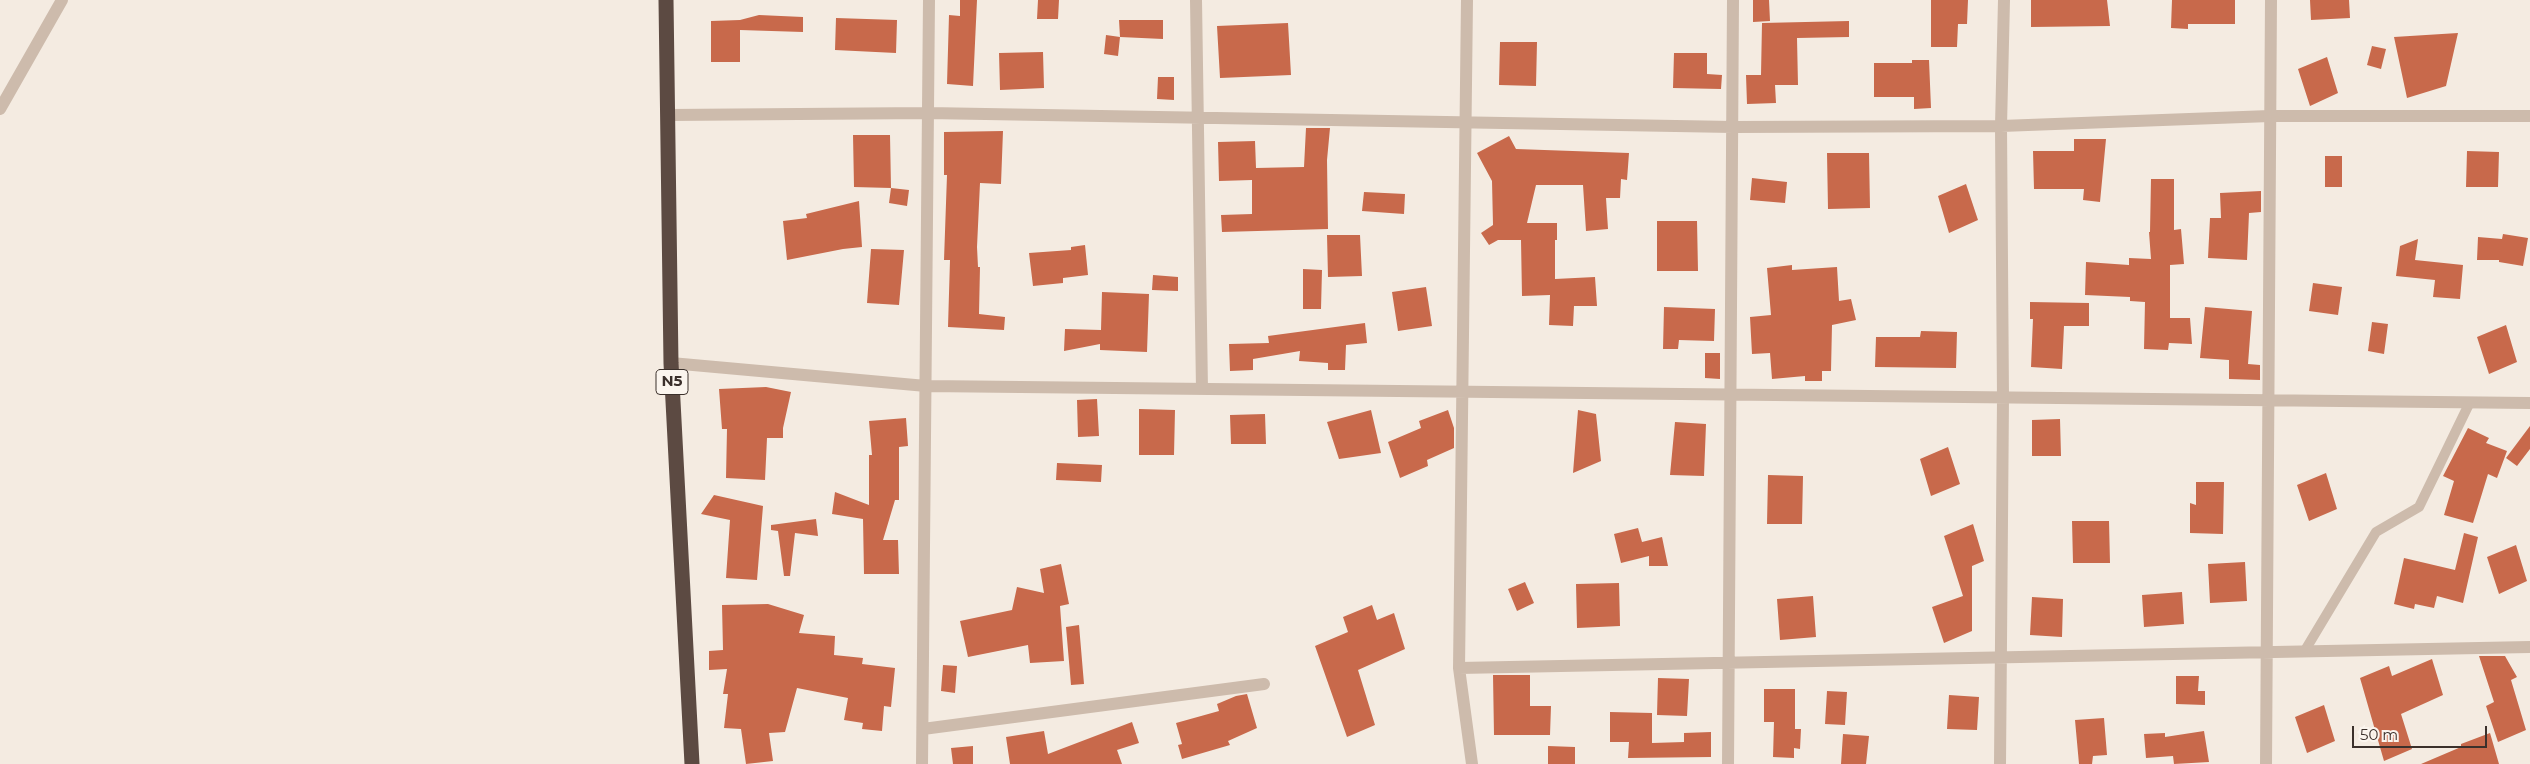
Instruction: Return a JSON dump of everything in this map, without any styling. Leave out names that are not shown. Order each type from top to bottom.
[{"type":"highway","name":"N5","points":[[666,0],[671,363],[692,764]]},
{"type":"street","points":[[0,108],[62,0]]},
{"type":"street","points":[[922,764],[930,0]]},
{"type":"street","points":[[1196,0],[1202,389]]},
{"type":"street","points":[[1467,0],[1459,668],[1472,764]]},
{"type":"street","points":[[1728,764],[1727,663],[1734,0]]},
{"type":"street","points":[[2000,764],[2003,398],[2001,126],[2004,0]]},
{"type":"street","points":[[2266,764],[2271,0]]},
{"type":"street","points":[[669,115],[928,113],[1733,127],[2001,126],[2270,116],[2530,116]]},
{"type":"street","points":[[671,363],[926,386],[2530,403]]},
{"type":"street","points":[[1459,668],[2530,647]]},
{"type":"street","points":[[922,729],[1264,684]]},
{"type":"lane","points":[[2304,652],[2376,532],[2419,507],[2470,402]]},
{"type":"building","points":[[960,0],[977,0],[973,86],[947,84],[949,15],[960,16]]},
{"type":"building","points":[[1038,0],[1059,0],[1058,19],[1037,19]]},
{"type":"building","points":[[1753,0],[1769,0],[1770,21],[1753,22]]},
{"type":"building","points":[[1931,0],[1968,0],[1967,24],[1958,24],[1957,47],[1931,47]]},
{"type":"building","points":[[2031,0],[2107,0],[2110,26],[2031,27]]},
{"type":"building","points":[[2172,0],[2235,0],[2235,24],[2188,24],[2188,29],[2171,28]]},
{"type":"building","points":[[2310,0],[2349,0],[2350,18],[2311,20]]},
{"type":"building","points":[[759,15],[803,17],[803,32],[740,30],[740,62],[711,62],[711,21],[740,20]]},
{"type":"building","points":[[836,18],[897,20],[896,53],[835,50]]},
{"type":"building","points":[[1119,20],[1163,20],[1163,39],[1120,37]]},
{"type":"building","points":[[1849,21],[1849,37],[1797,38],[1798,85],[1775,85],[1776,103],[1747,104],[1746,75],[1761,75],[1762,23]]},
{"type":"building","points":[[1288,23],[1291,75],[1220,78],[1217,26]]},
{"type":"building","points":[[2458,33],[2446,86],[2407,98],[2394,37]]},
{"type":"building","points":[[1106,35],[1120,37],[1118,56],[1104,54]]},
{"type":"building","points":[[1500,42],[1537,42],[1536,86],[1499,85]]},
{"type":"building","points":[[2372,46],[2386,49],[2381,69],[2367,65]]},
{"type":"building","points":[[1043,52],[1044,88],[1000,90],[999,53]]},
{"type":"building","points":[[1674,53],[1707,53],[1707,74],[1722,75],[1721,89],[1673,88]]},
{"type":"building","points":[[2327,57],[2338,93],[2310,106],[2298,69]]},
{"type":"building","points":[[1912,60],[1929,60],[1931,108],[1914,109],[1914,97],[1874,97],[1874,63],[1912,63]]},
{"type":"building","points":[[1158,77],[1174,77],[1174,100],[1157,99]]},
{"type":"building","points":[[1306,128],[1330,128],[1327,160],[1328,229],[1222,232],[1221,215],[1252,214],[1252,180],[1219,181],[1218,142],[1255,141],[1256,168],[1304,167]]},
{"type":"building","points":[[1003,131],[1001,184],[980,183],[977,247],[978,267],[980,267],[979,314],[1005,317],[1004,330],[948,327],[950,260],[944,260],[947,175],[944,175],[944,132]]},
{"type":"building","points":[[853,135],[890,135],[891,188],[854,187]]},
{"type":"building","points":[[1509,136],[1516,149],[1629,153],[1627,180],[1621,179],[1620,198],[1606,198],[1608,229],[1586,231],[1583,185],[1536,185],[1527,223],[1557,223],[1555,279],[1595,277],[1597,306],[1574,306],[1573,326],[1549,325],[1550,295],[1522,296],[1521,240],[1498,240],[1489,245],[1481,233],[1493,225],[1492,181],[1477,153]]},
{"type":"building","points":[[2074,139],[2106,139],[2100,202],[2083,200],[2084,189],[2034,189],[2033,151],[2074,151]]},
{"type":"building","points":[[2467,151],[2499,152],[2498,187],[2466,187]]},
{"type":"building","points":[[1827,153],[1869,153],[1870,208],[1828,209]]},
{"type":"building","points":[[2325,156],[2342,156],[2342,187],[2325,187]]},
{"type":"building","points":[[1752,178],[1787,182],[1785,203],[1750,200]]},
{"type":"building","points":[[2151,179],[2174,179],[2174,230],[2181,229],[2184,264],[2170,265],[2170,318],[2190,318],[2192,344],[2169,343],[2168,350],[2144,349],[2145,302],[2130,301],[2130,297],[2085,295],[2086,262],[2129,265],[2129,258],[2151,259],[2149,232]]},
{"type":"building","points":[[1966,184],[1978,220],[1949,233],[1938,196]]},
{"type":"building","points":[[891,188],[909,190],[907,206],[889,203]]},
{"type":"building","points":[[2261,191],[2261,212],[2249,213],[2247,260],[2208,258],[2210,218],[2221,218],[2220,193]]},
{"type":"building","points":[[1364,192],[1405,194],[1404,214],[1362,211]]},
{"type":"building","points":[[859,201],[862,247],[787,260],[783,221],[807,218],[806,214]]},
{"type":"building","points":[[1657,221],[1697,221],[1698,271],[1657,271]]},
{"type":"building","points":[[2503,234],[2528,238],[2523,266],[2499,262],[2499,260],[2477,260],[2478,237],[2502,239]]},
{"type":"building","points":[[1327,235],[1360,235],[1362,276],[1328,277]]},
{"type":"building","points":[[2418,239],[2415,260],[2463,265],[2460,299],[2433,297],[2435,280],[2396,276],[2400,246]]},
{"type":"building","points":[[1085,245],[1088,275],[1063,278],[1063,283],[1033,286],[1029,253],[1071,250],[1071,247]]},
{"type":"building","points":[[871,249],[904,250],[899,305],[867,303]]},
{"type":"building","points":[[1792,265],[1792,270],[1837,267],[1839,301],[1851,299],[1856,320],[1832,325],[1831,371],[1822,371],[1822,381],[1805,381],[1805,376],[1772,379],[1770,353],[1752,354],[1750,317],[1771,315],[1767,268]]},
{"type":"building","points":[[1303,269],[1322,270],[1321,309],[1303,309]]},
{"type":"building","points":[[1153,275],[1178,277],[1178,291],[1152,290]]},
{"type":"building","points":[[2313,283],[2342,287],[2338,315],[2309,311]]},
{"type":"building","points":[[1426,287],[1432,326],[1398,331],[1392,292]]},
{"type":"building","points":[[1102,292],[1149,294],[1147,352],[1100,350],[1100,344],[1064,351],[1065,329],[1101,330]]},
{"type":"building","points":[[2030,302],[2089,303],[2089,326],[2064,326],[2062,369],[2031,367],[2033,319],[2030,319]]},
{"type":"building","points":[[1664,307],[1715,309],[1714,341],[1679,340],[1678,349],[1663,349]]},
{"type":"building","points":[[2205,307],[2252,311],[2248,364],[2260,365],[2260,380],[2229,379],[2229,360],[2200,358]]},
{"type":"building","points":[[2372,322],[2388,324],[2384,354],[2368,351]]},
{"type":"building","points":[[1365,323],[1367,343],[1346,345],[1345,370],[1328,370],[1328,363],[1299,361],[1300,351],[1253,359],[1253,370],[1230,371],[1229,344],[1269,343],[1268,336]]},
{"type":"building","points":[[2506,325],[2517,362],[2489,374],[2477,337]]},
{"type":"building","points":[[1921,331],[1957,332],[1956,368],[1875,367],[1876,337],[1920,337]]},
{"type":"building","points":[[1705,353],[1720,353],[1720,379],[1705,378]]},
{"type":"building","points":[[766,387],[791,392],[783,428],[783,438],[767,438],[765,480],[726,478],[727,429],[722,429],[719,389]]},
{"type":"building","points":[[1097,399],[1099,436],[1078,437],[1077,400]]},
{"type":"building","points":[[1139,409],[1175,410],[1174,455],[1139,455]]},
{"type":"building","points":[[1371,410],[1381,453],[1339,459],[1327,422]]},
{"type":"building","points":[[1448,410],[1454,428],[1454,448],[1427,460],[1428,466],[1400,478],[1388,442],[1421,428],[1419,421]]},
{"type":"building","points":[[1578,410],[1596,414],[1601,461],[1573,473]]},
{"type":"building","points":[[1265,414],[1266,444],[1231,444],[1230,415]]},
{"type":"building","points":[[906,418],[908,446],[899,447],[899,500],[895,500],[883,540],[898,540],[899,574],[864,574],[863,519],[832,514],[835,492],[869,505],[869,455],[872,455],[869,421]]},
{"type":"building","points":[[2060,419],[2061,456],[2032,456],[2032,420]]},
{"type":"building","points":[[1675,422],[1706,424],[1704,476],[1670,475]]},
{"type":"building","points":[[2530,426],[2530,449],[2517,466],[2506,458]]},
{"type":"building","points":[[2468,428],[2489,438],[2486,443],[2507,451],[2497,478],[2488,474],[2473,523],[2444,515],[2454,481],[2443,476]]},
{"type":"building","points":[[1948,447],[1960,484],[1931,496],[1920,459]]},
{"type":"building","points":[[1057,463],[1102,465],[1101,482],[1056,480]]},
{"type":"building","points":[[2326,473],[2337,509],[2309,521],[2297,485]]},
{"type":"building","points":[[1768,475],[1803,476],[1802,524],[1767,524]]},
{"type":"building","points":[[2196,482],[2224,482],[2223,534],[2190,533],[2190,503],[2196,505]]},
{"type":"building","points":[[714,495],[763,506],[757,580],[726,578],[730,520],[701,514]]},
{"type":"building","points":[[816,519],[818,536],[795,533],[790,576],[784,576],[778,531],[771,530],[771,525]]},
{"type":"building","points":[[2072,521],[2109,521],[2110,563],[2073,563]]},
{"type":"building","points":[[1973,524],[1984,561],[1972,566],[1972,631],[1944,643],[1932,607],[1963,596],[1944,536]]},
{"type":"building","points":[[1638,528],[1642,542],[1662,537],[1668,566],[1649,566],[1649,556],[1621,563],[1614,534]]},
{"type":"building","points":[[2464,533],[2478,537],[2463,603],[2437,596],[2434,608],[2415,604],[2414,609],[2394,604],[2404,558],[2455,570]]},
{"type":"building","points":[[2516,545],[2527,581],[2499,594],[2487,557]]},
{"type":"building","points":[[2245,562],[2247,601],[2210,603],[2208,564]]},
{"type":"building","points":[[1061,564],[1069,604],[1060,606],[1064,661],[1030,663],[1028,645],[968,657],[960,621],[1012,610],[1017,587],[1044,593],[1040,569]]},
{"type":"building","points":[[1525,582],[1534,603],[1517,611],[1508,589]]},
{"type":"building","points":[[1619,583],[1620,626],[1577,628],[1576,584]]},
{"type":"building","points":[[2182,592],[2184,624],[2144,627],[2142,595]]},
{"type":"building","points":[[1813,596],[1816,637],[1780,640],[1777,599]]},
{"type":"building","points":[[2032,597],[2063,599],[2062,637],[2030,635]]},
{"type":"building","points":[[768,604],[804,615],[799,633],[835,636],[834,655],[863,658],[862,664],[895,668],[891,707],[884,706],[882,731],[862,729],[863,723],[844,720],[848,698],[797,688],[785,732],[769,733],[773,761],[746,764],[741,729],[724,728],[728,694],[723,694],[727,669],[709,670],[709,651],[723,650],[722,605]]},
{"type":"building","points":[[1372,605],[1377,620],[1394,613],[1405,649],[1358,670],[1375,725],[1347,737],[1315,646],[1348,632],[1343,617]]},
{"type":"building","points":[[1079,625],[1084,684],[1071,685],[1066,627]]},
{"type":"building","points":[[2479,656],[2505,656],[2517,677],[2511,680],[2526,730],[2498,742],[2486,706],[2494,702]]},
{"type":"building","points":[[2432,659],[2443,695],[2401,714],[2412,749],[2384,761],[2360,678],[2389,666],[2392,676]]},
{"type":"building","points":[[943,665],[957,666],[955,693],[941,691]]},
{"type":"building","points":[[1493,675],[1530,675],[1530,706],[1551,706],[1550,735],[1494,735]]},
{"type":"building","points":[[2176,676],[2199,676],[2198,691],[2205,691],[2205,705],[2176,704]]},
{"type":"building","points":[[1658,678],[1689,679],[1687,716],[1657,715]]},
{"type":"building","points":[[1764,689],[1795,689],[1795,729],[1801,729],[1800,749],[1794,748],[1794,758],[1773,757],[1774,722],[1764,722]]},
{"type":"building","points":[[1827,691],[1847,692],[1845,725],[1825,724]]},
{"type":"building","points":[[1247,694],[1257,728],[1228,741],[1230,745],[1182,759],[1178,745],[1182,744],[1176,723],[1219,711],[1217,704],[1236,696]]},
{"type":"building","points":[[1949,695],[1979,697],[1977,730],[1947,729]]},
{"type":"building","points":[[2324,705],[2335,741],[2307,753],[2295,717]]},
{"type":"building","points":[[1610,712],[1652,713],[1652,743],[1684,742],[1684,733],[1711,732],[1711,757],[1628,758],[1629,742],[1610,742]]},
{"type":"building","points":[[2104,718],[2107,755],[2093,756],[2092,764],[2079,764],[2075,720]]},
{"type":"building","points":[[1132,722],[1139,743],[1117,750],[1122,764],[1010,764],[1006,737],[1044,731],[1048,754]]},
{"type":"building","points":[[2204,731],[2209,762],[2174,764],[2173,756],[2146,758],[2144,734],[2165,733],[2165,737]]},
{"type":"building","points":[[2490,733],[2499,764],[2421,764],[2461,747],[2461,744]]},
{"type":"building","points":[[1843,734],[1869,736],[1866,764],[1841,764]]},
{"type":"building","points":[[973,746],[973,764],[953,764],[951,748]]},
{"type":"building","points":[[1548,746],[1575,747],[1575,764],[1548,764]]}]
